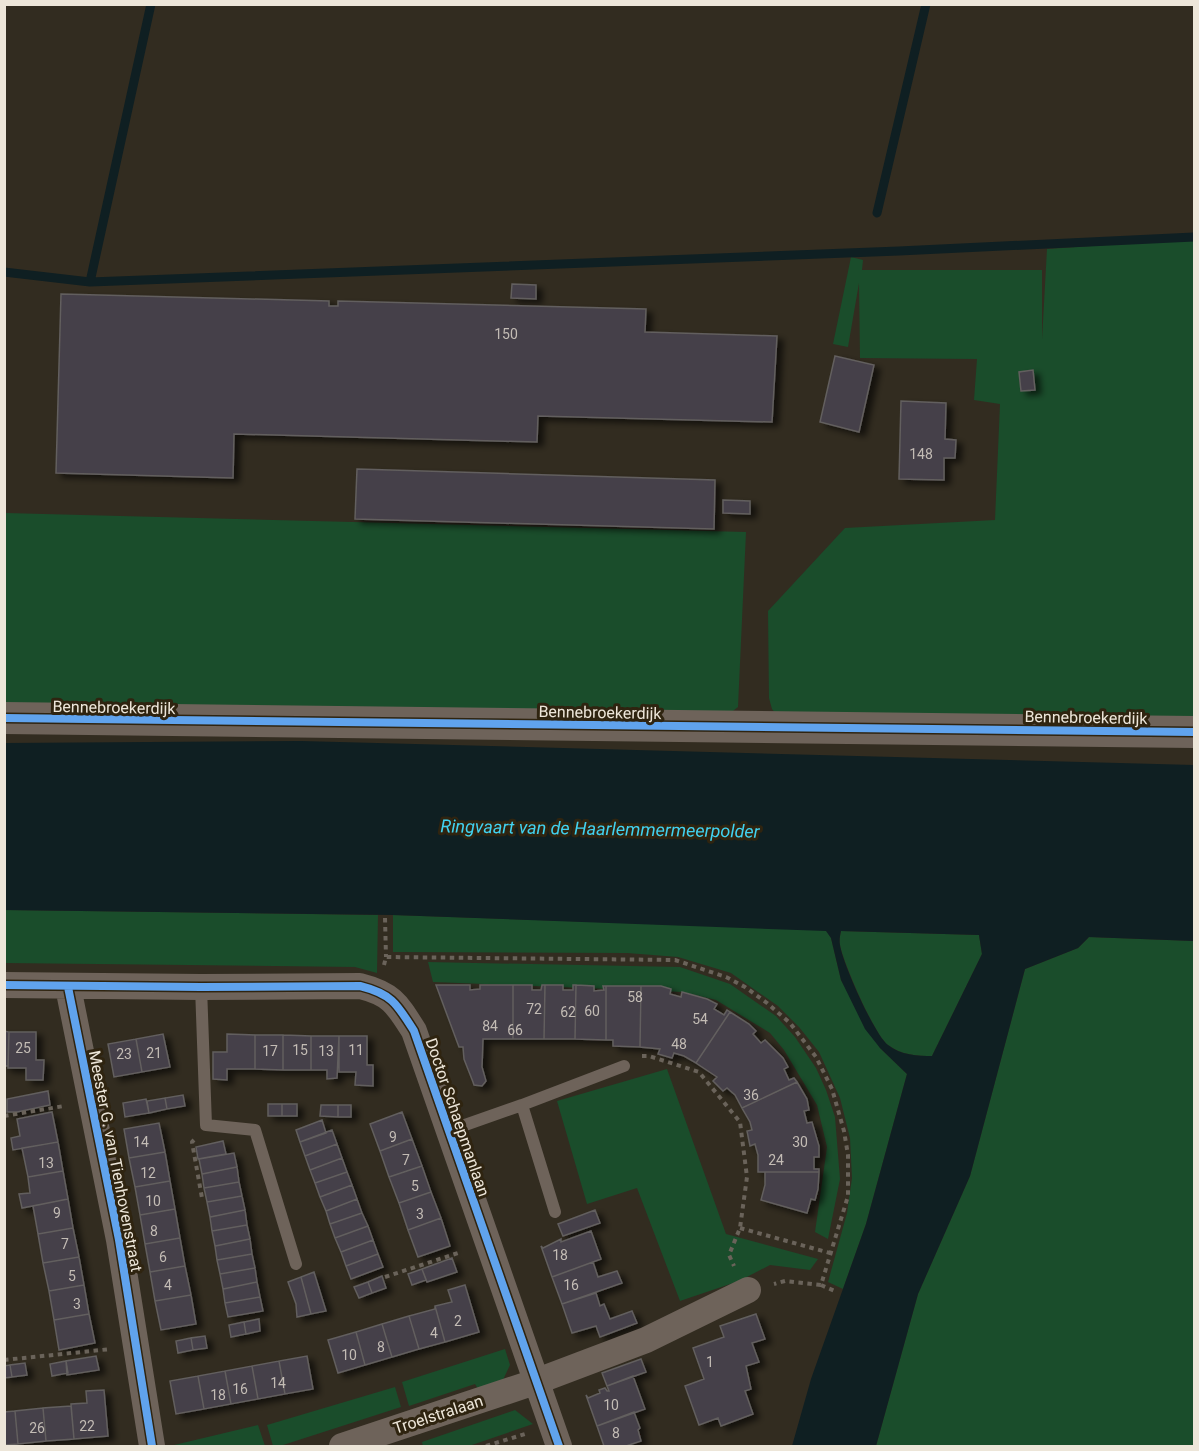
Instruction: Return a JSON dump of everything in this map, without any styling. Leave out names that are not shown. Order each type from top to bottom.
[{"type":"street","name":"Bennebroekerdijk","points":[[4,718],[1194,732]]},
{"type":"street","points":[[4,985],[68,987],[360,986],[379,990]]},
{"type":"street","name":"Meester G. van Tienhovenstraat","points":[[68,987],[119,1240],[152,1446]]},
{"type":"street","name":"Doctor Schaepmanlaan","points":[[379,990],[393,1000],[414,1031],[555,1436]]},
{"type":"street","name":"Troelstralaan","points":[[342,1446],[536,1382],[646,1340],[748,1290]]},
{"type":"lane","points":[[201,987],[206,1125],[255,1130],[296,1264]]},
{"type":"lane","name":"Doctor Schaepmanlaan","points":[[448,1131],[624,1066]]},
{"type":"lane","points":[[522,1105],[555,1212]]},
{"type":"path","points":[[379,990],[386,957],[385,918]]},
{"type":"path","points":[[386,957],[675,960],[726,977],[745,987],[790,1023],[816,1057],[832,1089],[848,1155],[848,1196],[821,1285]]},
{"type":"path","points":[[639,1056],[649,1056],[699,1072],[740,1122],[747,1177],[740,1228],[729,1255],[748,1290],[785,1281],[821,1285],[837,1292]]},
{"type":"path","points":[[4,1116],[91,1101]]},
{"type":"path","points":[[202,1198],[192,1142],[206,1125]]},
{"type":"path","points":[[740,1228],[830,1253]]},
{"type":"path","points":[[385,1277],[488,1244]]},
{"type":"path","points":[[4,1360],[135,1346]]},
{"type":"path","points":[[486,1446],[555,1436]]},
{"type":"green space","points":[[1194,239],[1194,721],[777,715],[772,709],[769,698],[768,611],[845,528],[995,520],[1000,404],[974,400],[977,359],[860,358],[859,283],[848,347],[833,344],[851,257],[863,260],[862,270],[1042,270],[1042,340],[1047,249]]},
{"type":"green space","points":[[5,513],[746,532],[738,707],[729,714],[5,705]]},
{"type":"green space","points":[[5,910],[378,915],[377,973],[355,967],[5,963]]},
{"type":"green space","points":[[393,915],[826,930],[831,938],[841,980],[880,1048],[907,1074],[866,1224],[843,1289],[828,1282],[847,1213],[852,1178],[850,1138],[840,1098],[819,1052],[778,1006],[731,973],[678,957],[627,953],[393,952]]},
{"type":"green space","points":[[841,931],[979,935],[982,954],[932,1056],[904,1053],[888,1045],[882,1039],[860,998],[842,954]]},
{"type":"green space","points":[[1089,937],[1194,941],[1194,1446],[876,1446],[918,1294],[970,1176],[1025,969],[1078,948]]},
{"type":"green space","points":[[428,962],[680,967],[730,984],[776,1016],[795,1037],[816,1068],[826,1090],[835,1117],[840,1179],[828,1239],[815,1232],[827,1147],[817,1105],[784,1050],[770,1033],[716,1000],[683,992],[433,982]]},
{"type":"green space","points":[[667,1069],[726,1234],[818,1259],[810,1270],[770,1265],[739,1281],[680,1301],[637,1188],[587,1204],[557,1101]]},
{"type":"green space","points":[[505,1349],[510,1365],[502,1382],[480,1392],[475,1384],[409,1406],[402,1382]]},
{"type":"green space","points":[[395,1387],[401,1407],[280,1446],[273,1446],[267,1425]]},
{"type":"green space","points":[[515,1410],[533,1424],[469,1446],[423,1446],[422,1442]]},
{"type":"green space","points":[[258,1425],[265,1446],[170,1446]]},
{"type":"water","name":"Ringvaart van de Haarlemmermeerpolder","points":[[301,741],[1194,765],[1194,941],[1089,937],[1078,948],[1025,969],[970,1176],[918,1294],[876,1446],[792,1446],[811,1379],[866,1224],[907,1074],[880,1048],[865,1029],[841,980],[831,938],[826,931],[393,915],[5,910],[5,743]],"holes":[[[841,931],[979,935],[982,954],[932,1056],[904,1053],[888,1045],[875,1028],[853,982],[842,954]]]},
{"type":"building","points":[[512,284],[536,285],[536,299],[511,298]]},
{"type":"building","points":[[61,294],[329,301],[329,306],[338,306],[338,301],[646,309],[645,332],[777,336],[772,422],[538,416],[537,442],[234,434],[233,478],[56,473]]},
{"type":"building","points":[[835,356],[874,365],[859,432],[820,422]]},
{"type":"building","points":[[1033,370],[1035,390],[1021,391],[1019,372]]},
{"type":"building","points":[[901,401],[946,403],[945,439],[956,440],[955,458],[944,458],[944,480],[899,479]]},
{"type":"building","points":[[357,469],[715,480],[714,529],[355,519]]},
{"type":"building","points":[[723,500],[750,501],[750,514],[723,513]]},
{"type":"building","points":[[436,985],[470,985],[470,990],[480,989],[480,985],[513,985],[513,1039],[483,1039],[482,1067],[486,1081],[482,1086],[474,1085],[464,1059],[463,1047],[459,1047]]},
{"type":"building","points":[[513,985],[532,985],[532,990],[541,990],[542,985],[545,985],[544,1039],[513,1039]]},
{"type":"building","points":[[545,985],[563,985],[563,990],[573,990],[573,985],[576,985],[575,1039],[544,1039]]},
{"type":"building","points":[[576,985],[594,986],[594,991],[604,990],[603,986],[606,986],[606,1040],[575,1039]]},
{"type":"building","points":[[606,986],[641,986],[640,1047],[613,1046],[613,1040],[606,1040]]},
{"type":"building","points":[[641,986],[661,986],[671,989],[670,994],[681,997],[682,992],[707,999],[717,1004],[714,1009],[724,1015],[727,1010],[730,1012],[696,1063],[674,1053],[672,1058],[658,1054],[660,1049],[640,1047]]},
{"type":"building","points":[[730,1012],[749,1024],[756,1031],[753,1034],[761,1043],[765,1040],[783,1058],[788,1067],[784,1069],[789,1080],[794,1078],[797,1082],[742,1108],[735,1095],[727,1088],[723,1091],[713,1081],[717,1077],[696,1063]]},
{"type":"building","points":[[4,1031],[9,1032],[8,1066],[4,1066]]},
{"type":"building","points":[[9,1032],[36,1032],[36,1060],[44,1060],[43,1080],[26,1080],[26,1068],[8,1068]]},
{"type":"building","points":[[163,1034],[170,1067],[142,1072],[136,1039]]},
{"type":"building","points":[[227,1034],[255,1035],[255,1069],[227,1069],[227,1080],[213,1079],[213,1052],[227,1052]]},
{"type":"building","points":[[255,1035],[283,1035],[283,1070],[255,1069]]},
{"type":"building","points":[[283,1035],[311,1036],[311,1070],[283,1070]]},
{"type":"building","points":[[311,1036],[339,1036],[337,1078],[327,1079],[327,1070],[311,1070]]},
{"type":"building","points":[[339,1036],[367,1036],[367,1065],[373,1065],[373,1086],[355,1085],[356,1072],[339,1072]]},
{"type":"building","points":[[136,1039],[142,1072],[114,1077],[108,1044]]},
{"type":"building","points":[[797,1082],[807,1099],[809,1110],[804,1111],[807,1123],[812,1122],[819,1146],[819,1157],[814,1157],[814,1169],[819,1169],[819,1172],[758,1172],[758,1155],[755,1144],[750,1146],[747,1131],[752,1130],[750,1122],[742,1108]]},
{"type":"building","points":[[48,1091],[50,1105],[7,1112],[7,1099]]},
{"type":"building","points":[[183,1095],[185,1106],[167,1109],[165,1098]]},
{"type":"building","points":[[165,1098],[167,1109],[149,1113],[147,1101]]},
{"type":"building","points":[[146,1099],[149,1113],[125,1117],[123,1103]]},
{"type":"building","points":[[268,1104],[282,1104],[282,1116],[268,1116]]},
{"type":"building","points":[[282,1104],[297,1104],[297,1116],[282,1116]]},
{"type":"building","points":[[321,1105],[338,1105],[338,1117],[320,1116]]},
{"type":"building","points":[[338,1105],[351,1105],[351,1117],[338,1117]]},
{"type":"building","points":[[52,1112],[58,1142],[13,1150],[11,1138],[20,1136],[17,1119]]},
{"type":"building","points":[[402,1112],[412,1139],[380,1151],[370,1124]]},
{"type":"building","points":[[322,1120],[326,1133],[300,1142],[296,1130]]},
{"type":"building","points":[[159,1123],[165,1152],[129,1158],[124,1129]]},
{"type":"building","points":[[332,1130],[337,1144],[305,1156],[300,1142]]},
{"type":"building","points":[[412,1139],[422,1166],[389,1177],[380,1151]]},
{"type":"building","points":[[223,1141],[226,1154],[198,1159],[196,1147]]},
{"type":"building","points":[[58,1142],[63,1171],[28,1177],[22,1148]]},
{"type":"building","points":[[337,1144],[342,1158],[310,1170],[305,1156]]},
{"type":"building","points":[[165,1152],[170,1181],[135,1187],[129,1158]]},
{"type":"building","points":[[234,1153],[237,1167],[202,1174],[199,1159]]},
{"type":"building","points":[[342,1158],[347,1172],[315,1183],[310,1170]]},
{"type":"building","points":[[422,1166],[431,1192],[399,1203],[389,1177]]},
{"type":"building","points":[[237,1167],[239,1182],[204,1188],[202,1174]]},
{"type":"building","points":[[63,1171],[68,1199],[22,1208],[19,1194],[30,1193],[28,1177]]},
{"type":"building","points":[[347,1172],[352,1185],[320,1197],[315,1183]]},
{"type":"building","points":[[765,1172],[819,1172],[815,1200],[811,1199],[807,1213],[761,1200],[765,1185]]},
{"type":"building","points":[[170,1181],[175,1209],[140,1215],[135,1187]]},
{"type":"building","points":[[239,1182],[242,1196],[207,1202],[204,1188]]},
{"type":"building","points":[[352,1185],[357,1199],[326,1211],[320,1197]]},
{"type":"building","points":[[431,1192],[441,1218],[408,1230],[399,1203]]},
{"type":"building","points":[[242,1196],[245,1210],[210,1217],[207,1202]]},
{"type":"building","points":[[68,1199],[73,1228],[38,1234],[33,1206]]},
{"type":"building","points":[[357,1199],[362,1213],[330,1224],[326,1211]]},
{"type":"building","points":[[175,1209],[180,1238],[145,1244],[140,1215]]},
{"type":"building","points":[[245,1210],[247,1225],[212,1231],[210,1217]]},
{"type":"building","points":[[595,1210],[600,1223],[563,1236],[558,1224]]},
{"type":"building","points":[[362,1213],[368,1226],[335,1238],[330,1224]]},
{"type":"building","points":[[441,1218],[450,1246],[418,1257],[408,1230]]},
{"type":"building","points":[[247,1225],[250,1239],[215,1246],[212,1231]]},
{"type":"building","points":[[368,1226],[373,1240],[341,1252],[335,1238]]},
{"type":"building","points":[[73,1228],[79,1257],[43,1263],[38,1234]]},
{"type":"building","points":[[591,1231],[601,1259],[552,1277],[541,1246],[543,1248],[561,1239],[561,1242]]},
{"type":"building","points":[[180,1238],[185,1266],[150,1272],[145,1244]]},
{"type":"building","points":[[250,1239],[252,1254],[217,1260],[215,1246]]},
{"type":"building","points":[[373,1240],[378,1254],[346,1266],[341,1252]]},
{"type":"building","points":[[252,1254],[255,1268],[220,1274],[217,1260]]},
{"type":"building","points":[[378,1254],[383,1267],[351,1279],[346,1266]]},
{"type":"building","points":[[79,1257],[84,1285],[49,1291],[43,1263]]},
{"type":"building","points":[[452,1258],[457,1272],[427,1282],[422,1269]]},
{"type":"building","points":[[593,1262],[598,1277],[617,1271],[622,1283],[562,1304],[552,1277]]},
{"type":"building","points":[[185,1266],[191,1295],[155,1301],[150,1272]]},
{"type":"building","points":[[255,1268],[257,1282],[223,1289],[220,1274]]},
{"type":"building","points":[[422,1269],[426,1280],[412,1285],[408,1274]]},
{"type":"building","points":[[314,1272],[326,1311],[311,1314],[301,1277]]},
{"type":"building","points":[[382,1276],[386,1288],[372,1293],[368,1282]]},
{"type":"building","points":[[301,1277],[311,1314],[297,1317],[296,1304],[288,1282]]},
{"type":"building","points":[[257,1282],[260,1297],[225,1303],[223,1289]]},
{"type":"building","points":[[368,1282],[372,1293],[359,1298],[354,1287]]},
{"type":"building","points":[[84,1285],[89,1314],[54,1320],[49,1291]]},
{"type":"building","points":[[465,1285],[479,1332],[445,1342],[435,1306],[452,1302],[448,1290]]},
{"type":"building","points":[[596,1293],[600,1306],[604,1304],[610,1319],[632,1311],[637,1323],[600,1337],[596,1326],[572,1333],[562,1304]]},
{"type":"building","points":[[191,1295],[196,1324],[161,1330],[155,1301]]},
{"type":"building","points":[[260,1297],[263,1311],[228,1317],[225,1303]]},
{"type":"building","points":[[435,1306],[445,1342],[419,1349],[409,1316],[435,1309]]},
{"type":"building","points":[[89,1314],[95,1343],[59,1350],[54,1320]]},
{"type":"building","points":[[756,1314],[765,1339],[752,1343],[759,1362],[746,1366],[751,1389],[745,1391],[753,1414],[721,1426],[718,1418],[699,1425],[685,1386],[704,1379],[693,1348],[724,1337],[720,1326]]},
{"type":"building","points":[[409,1316],[419,1349],[392,1357],[382,1324]]},
{"type":"building","points":[[259,1319],[260,1331],[246,1334],[244,1322]]},
{"type":"building","points":[[244,1322],[246,1334],[231,1337],[229,1325]]},
{"type":"building","points":[[382,1324],[392,1357],[365,1365],[356,1332]]},
{"type":"building","points":[[356,1332],[365,1365],[338,1373],[328,1340]]},
{"type":"building","points":[[205,1336],[207,1348],[193,1350],[191,1338]]},
{"type":"building","points":[[191,1338],[193,1350],[178,1353],[176,1341]]},
{"type":"building","points":[[96,1356],[99,1370],[67,1375],[66,1361]]},
{"type":"building","points":[[307,1356],[313,1389],[285,1394],[279,1361]]},
{"type":"building","points":[[641,1359],[646,1372],[607,1386],[602,1373]]},
{"type":"building","points":[[66,1361],[68,1373],[52,1376],[50,1364]]},
{"type":"building","points":[[279,1361],[285,1394],[258,1399],[252,1366]]},
{"type":"building","points":[[25,1363],[27,1375],[12,1377],[10,1365]]},
{"type":"building","points":[[10,1365],[12,1377],[4,1378],[4,1366]]},
{"type":"building","points":[[252,1366],[258,1399],[231,1404],[225,1371]]},
{"type":"building","points":[[225,1371],[231,1404],[204,1409],[198,1376]]},
{"type":"building","points":[[198,1376],[204,1409],[176,1414],[170,1381]]},
{"type":"building","points":[[633,1376],[645,1409],[597,1426],[586,1395],[588,1398],[605,1388],[609,1391],[607,1386]]},
{"type":"building","points":[[104,1390],[108,1436],[74,1439],[71,1404],[87,1403],[86,1391]]},
{"type":"building","points":[[71,1406],[74,1439],[46,1441],[43,1408]]},
{"type":"building","points":[[43,1408],[46,1441],[18,1444],[15,1411]]},
{"type":"building","points":[[15,1411],[18,1444],[4,1445],[4,1412]]},
{"type":"building","points":[[634,1412],[640,1428],[638,1430],[641,1441],[626,1446],[604,1446],[597,1426]]},
{"type":"waterway","points":[[4,272],[90,282],[151,4]]},
{"type":"waterway","points":[[877,213],[926,4]]},
{"type":"waterway","points":[[90,282],[899,251],[1194,237]]},
{"type":"cycle path","points":[[4,718],[1194,732]]},
{"type":"cycle path","points":[[4,985],[360,986],[380,993],[393,1001],[414,1031],[559,1446]]},
{"type":"cycle path","points":[[68,987],[119,1240],[152,1446]]}]
